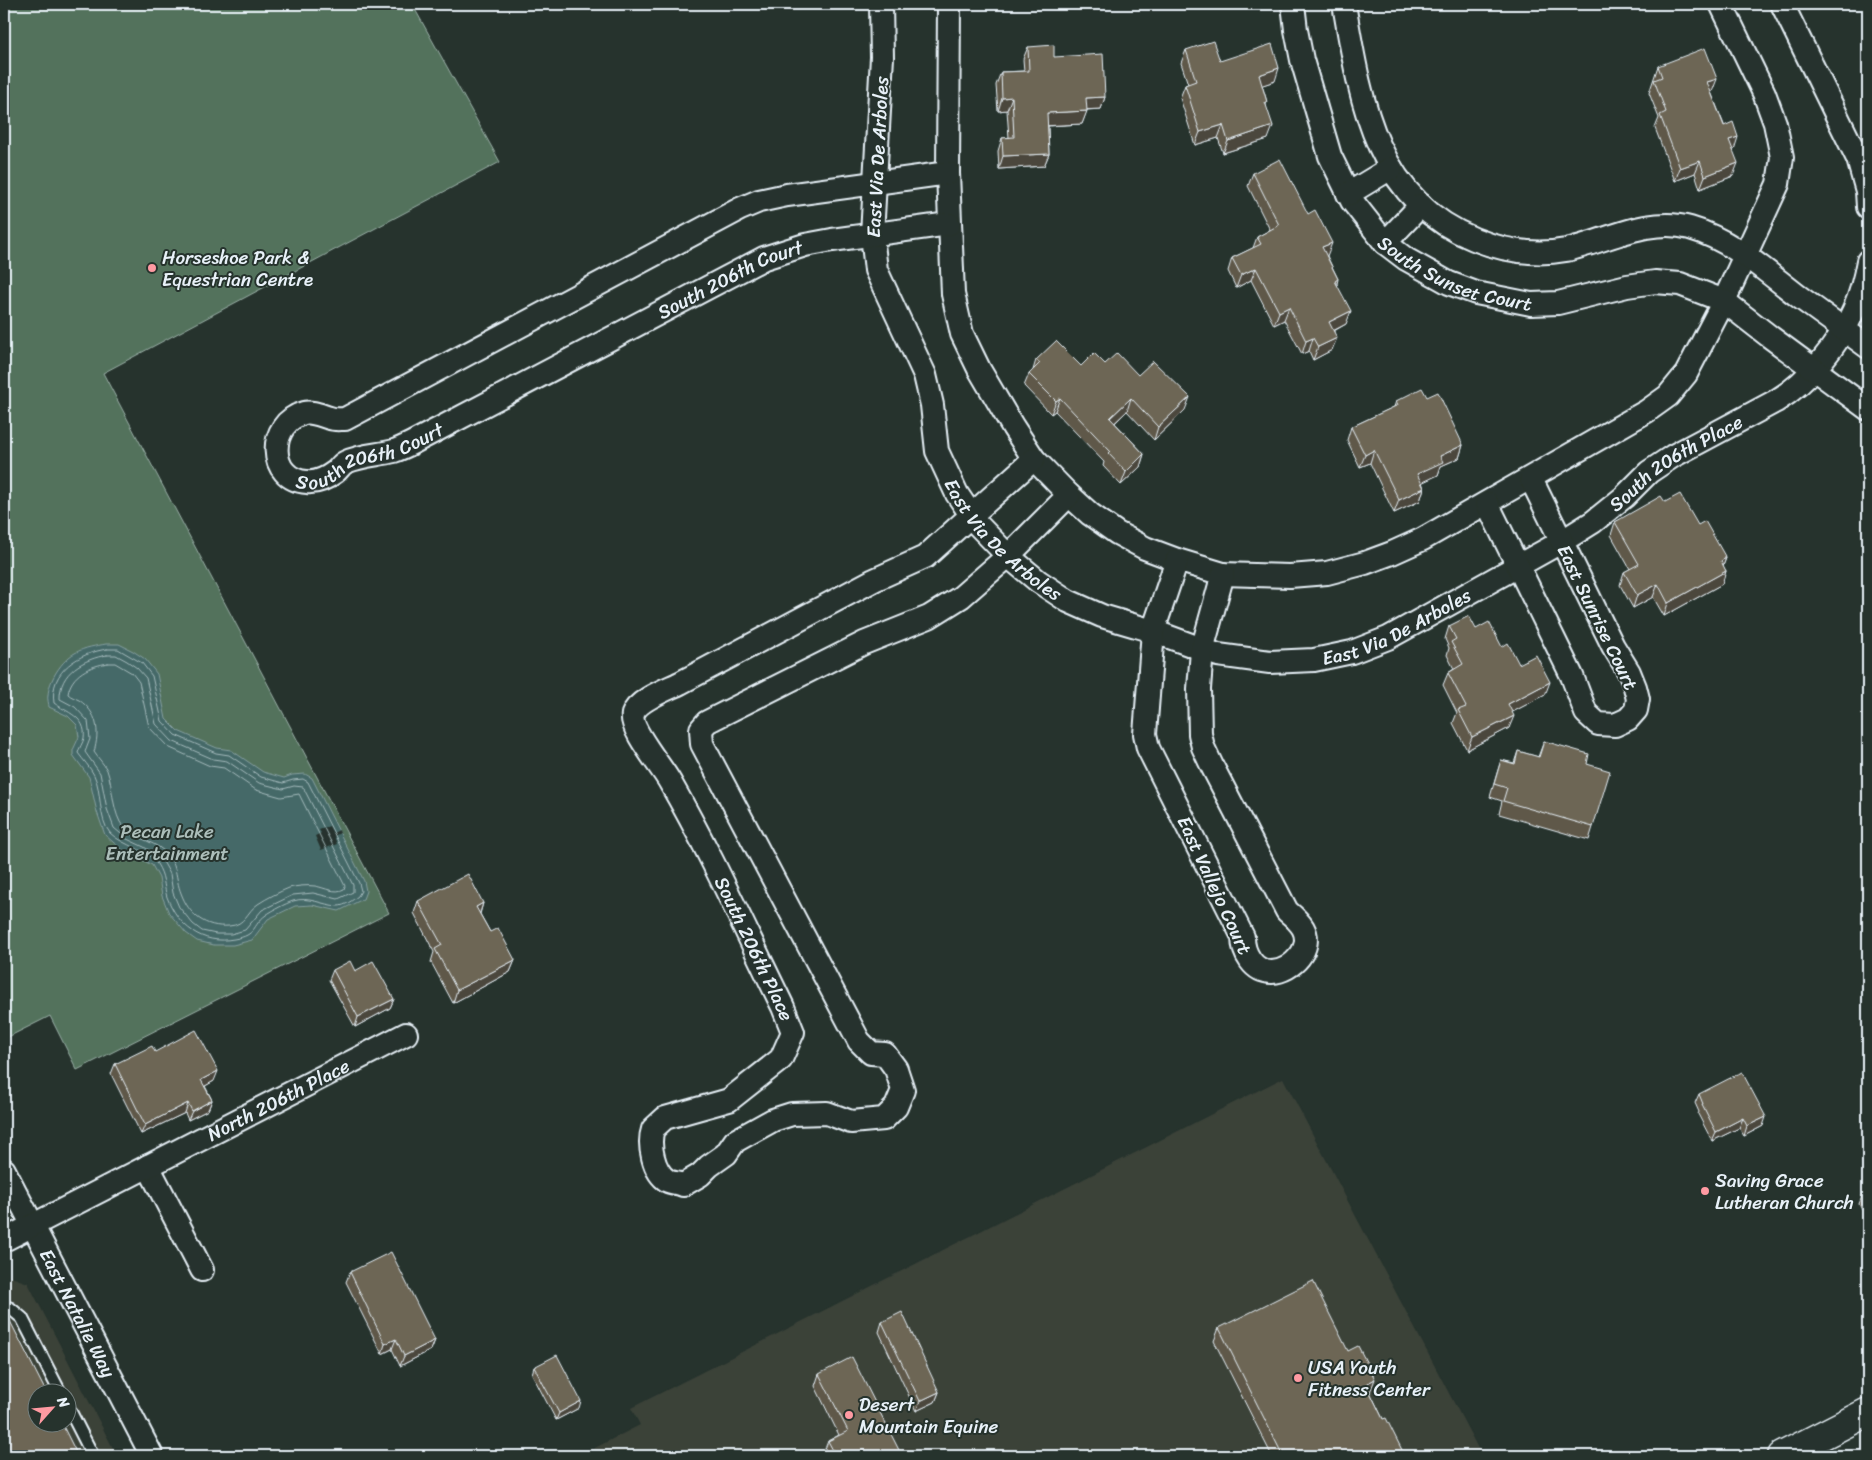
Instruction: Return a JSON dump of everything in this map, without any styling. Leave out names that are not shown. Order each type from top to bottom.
[{"type":"main road","points":[[1782,1456],[1868,1412]]},
{"type":"street","name":"East Via De Arboles","points":[[881,4],[882,57],[872,235],[876,270],[925,375],[932,405],[937,451],[957,494],[978,525],[1008,556],[1038,581],[1068,601],[1102,616],[1154,631],[1218,655],[1270,662],[1314,660],[1352,652],[1388,638],[1519,566]]},
{"type":"street","points":[[949,4],[948,173],[953,294],[962,334],[979,369],[1013,427],[1034,459],[1069,495],[1117,532],[1145,548],[1223,574],[1290,576],[1327,573],[1364,563],[1423,539],[1647,411],[1668,396],[1686,374],[1724,301],[1778,184],[1782,157],[1775,123],[1764,93],[1721,4]]},
{"type":"street","name":"South Sunset Court","points":[[1293,4],[1302,60],[1317,116],[1330,156],[1348,194],[1385,243],[1426,272],[1449,284],[1476,293],[1503,300],[1531,304],[1558,303],[1627,286],[1655,282],[1680,284],[1724,301],[1769,336],[1820,361],[1868,409]]},
{"type":"street","name":"South Sunset Court","points":[[1344,4],[1366,112],[1377,143],[1409,194],[1431,215],[1453,230],[1496,247],[1521,252],[1541,253],[1585,246],[1620,233],[1647,228],[1671,225],[1690,228],[1746,254],[1797,295],[1868,347]]},
{"type":"street","points":[[1782,4],[1858,159],[1868,207]]},
{"type":"street","points":[[1348,194],[1391,168]]},
{"type":"street","name":"South 206th Court","points":[[948,173],[787,195],[759,201],[740,209],[345,419],[332,419],[320,414],[305,412],[289,421],[279,432],[276,444],[277,458],[283,469],[294,479],[306,482],[319,481],[335,472],[344,462],[395,450],[412,443],[764,258],[805,245],[949,224]]},
{"type":"street","points":[[1385,243],[1421,204]]},
{"type":"street","points":[[1820,361],[1844,329],[1854,311],[1863,288],[1868,261]]},
{"type":"street","name":"South 206th Place","points":[[1519,566],[1593,522],[1624,497],[1649,472],[1673,456],[1792,391],[1820,361]]},
{"type":"street","points":[[972,515],[1034,459]]},
{"type":"street","name":"East Sunrise Court","points":[[1487,503],[1572,676],[1586,713],[1598,724],[1615,724],[1628,719],[1636,710],[1638,698],[1629,672],[1613,646],[1531,479]]},
{"type":"street","points":[[1008,556],[1069,495]]},
{"type":"street","name":"South 206th Place","points":[[972,515],[925,557],[874,580],[680,684],[651,697],[638,706],[633,714],[634,726],[639,737],[662,768],[690,816],[783,1007],[793,1032],[781,1060],[729,1100],[664,1118],[652,1129],[650,1151],[658,1168],[667,1180],[683,1185],[700,1176],[709,1166],[726,1154],[735,1141],[773,1120],[792,1114],[827,1113],[851,1122],[884,1119],[896,1107],[903,1090],[896,1069],[885,1054],[871,1053],[859,1040],[702,744],[701,729],[707,722],[864,644],[929,617],[961,596],[1008,556]]},
{"type":"street","name":"East Vallejo Court","points":[[1177,560],[1154,631],[1145,734],[1148,748],[1243,937],[1243,946],[1247,957],[1259,968],[1273,972],[1285,967],[1298,958],[1304,951],[1306,936],[1303,928],[1287,911],[1203,747],[1200,734],[1199,689],[1202,650],[1223,574]]},
{"type":"street","name":"North 206th Place","points":[[148,1166],[406,1034]]},
{"type":"street","points":[[4,1240],[148,1166],[202,1270]]},
{"type":"street","name":"East Natalie Way","points":[[4,1170],[152,1456]]},
{"type":"lane","points":[[4,1306],[10,1308],[22,1318],[55,1382]]},
{"type":"lane","points":[[78,1427],[93,1456]]},
{"type":"shaded area","points":[[1283,1078],[1482,1456],[579,1456],[640,1425],[631,1408]]},
{"type":"shaded area","points":[[11,1277],[28,1283],[117,1456],[4,1456],[4,1281]]},
{"type":"green space","name":"Pecan Lake Entertainment","points":[[4,4],[412,4],[500,162],[103,373],[389,913],[77,1070],[50,1016],[4,1039]]},
{"type":"water","points":[[106,644],[119,644],[145,659],[157,674],[166,719],[178,731],[217,748],[231,750],[263,772],[284,778],[305,774],[312,778],[364,881],[366,891],[363,899],[339,911],[312,905],[295,906],[268,919],[252,940],[233,945],[214,945],[197,941],[186,933],[169,913],[162,896],[159,878],[152,865],[121,849],[105,835],[97,812],[89,777],[73,755],[73,750],[79,737],[77,725],[68,716],[49,707],[48,697],[51,683],[65,660],[83,649]]},
{"type":"pier","points":[[329,826],[333,833],[339,830],[340,833],[334,836],[337,844],[321,850],[315,836],[321,833],[319,830]]},
{"type":"building","points":[[1213,41],[1220,61],[1272,44],[1279,68],[1259,75],[1273,126],[1228,141],[1223,125],[1200,132],[1185,85],[1196,81],[1186,50]]},
{"type":"building","points":[[1054,45],[1054,57],[1103,54],[1105,97],[1086,98],[1087,111],[1047,113],[1049,154],[1003,156],[1002,138],[1014,137],[1012,97],[1002,98],[1001,72],[1029,71],[1028,47]]},
{"type":"building","points":[[1705,48],[1717,79],[1707,82],[1724,126],[1733,122],[1738,137],[1729,140],[1738,163],[1705,176],[1700,161],[1680,168],[1660,115],[1666,112],[1654,80],[1662,77],[1658,66]]},
{"type":"building","points":[[1280,159],[1308,214],[1315,210],[1332,243],[1322,247],[1338,279],[1335,281],[1351,311],[1329,322],[1337,338],[1318,347],[1313,338],[1306,341],[1289,307],[1279,312],[1256,268],[1241,275],[1232,258],[1261,244],[1257,237],[1279,225],[1253,173]]},
{"type":"building","points":[[1056,341],[1081,366],[1094,353],[1105,364],[1117,353],[1138,375],[1153,361],[1190,397],[1158,427],[1131,398],[1110,418],[1144,454],[1126,472],[1108,453],[1110,451],[1060,398],[1056,401],[1029,374],[1040,363],[1036,360]]},
{"type":"building","points":[[1422,388],[1427,397],[1438,392],[1463,445],[1440,456],[1443,462],[1417,474],[1424,488],[1399,500],[1374,450],[1365,455],[1351,427],[1398,405],[1396,401]]},
{"type":"building","points":[[1680,494],[1698,525],[1705,521],[1726,558],[1721,561],[1726,571],[1668,603],[1658,584],[1637,595],[1624,572],[1639,564],[1615,522],[1661,496],[1665,502]]},
{"type":"building","points":[[1469,616],[1476,629],[1489,622],[1502,647],[1508,643],[1519,664],[1536,655],[1550,682],[1508,704],[1514,716],[1472,737],[1458,710],[1466,707],[1448,673],[1463,664],[1451,642],[1456,639],[1449,626]]},
{"type":"building","points":[[1544,741],[1589,754],[1587,764],[1610,771],[1593,827],[1503,801],[1507,788],[1494,784],[1501,760],[1515,764],[1518,751],[1539,757]]},
{"type":"building","points":[[468,874],[483,903],[476,907],[490,932],[498,928],[515,960],[457,990],[435,949],[442,945],[418,901]]},
{"type":"building","points":[[350,961],[355,971],[373,961],[394,999],[358,1017],[333,970]]},
{"type":"building","points":[[196,1030],[218,1071],[201,1080],[212,1100],[192,1111],[188,1103],[145,1125],[115,1064],[152,1046],[155,1052]]},
{"type":"building","points":[[1742,1072],[1766,1117],[1747,1126],[1743,1118],[1716,1132],[1699,1094]]},
{"type":"building","points":[[1868,1191],[1868,1205],[1863,1194]]},
{"type":"building","points":[[391,1252],[435,1340],[404,1356],[396,1339],[385,1344],[350,1272]]},
{"type":"building","name":"USA Youth Fitness Center","points":[[1313,1281],[1348,1351],[1358,1346],[1375,1379],[1366,1384],[1383,1419],[1386,1418],[1404,1454],[1399,1456],[1283,1456],[1219,1328]]},
{"type":"building","points":[[902,1312],[939,1392],[920,1401],[882,1322]]},
{"type":"building","points":[[10,1321],[41,1382],[28,1382],[28,1432],[66,1432],[78,1456],[4,1456],[4,1324]]},
{"type":"building","points":[[557,1355],[581,1401],[559,1413],[534,1367]]},
{"type":"building","name":"Desert Mountain Equine","points":[[852,1357],[902,1456],[836,1456],[828,1441],[848,1431],[819,1374]]},
{"type":"place","name":"Horseshoe Park & Equestrian Centre","points":[[152,268]]},
{"type":"place","name":"Saving Grace Lutheran Church","points":[[1705,1191]]},
{"type":"place","name":"USA Youth Fitness Center","points":[[1298,1378]]},
{"type":"place","name":"Desert Mountain Equine","points":[[849,1415]]}]
